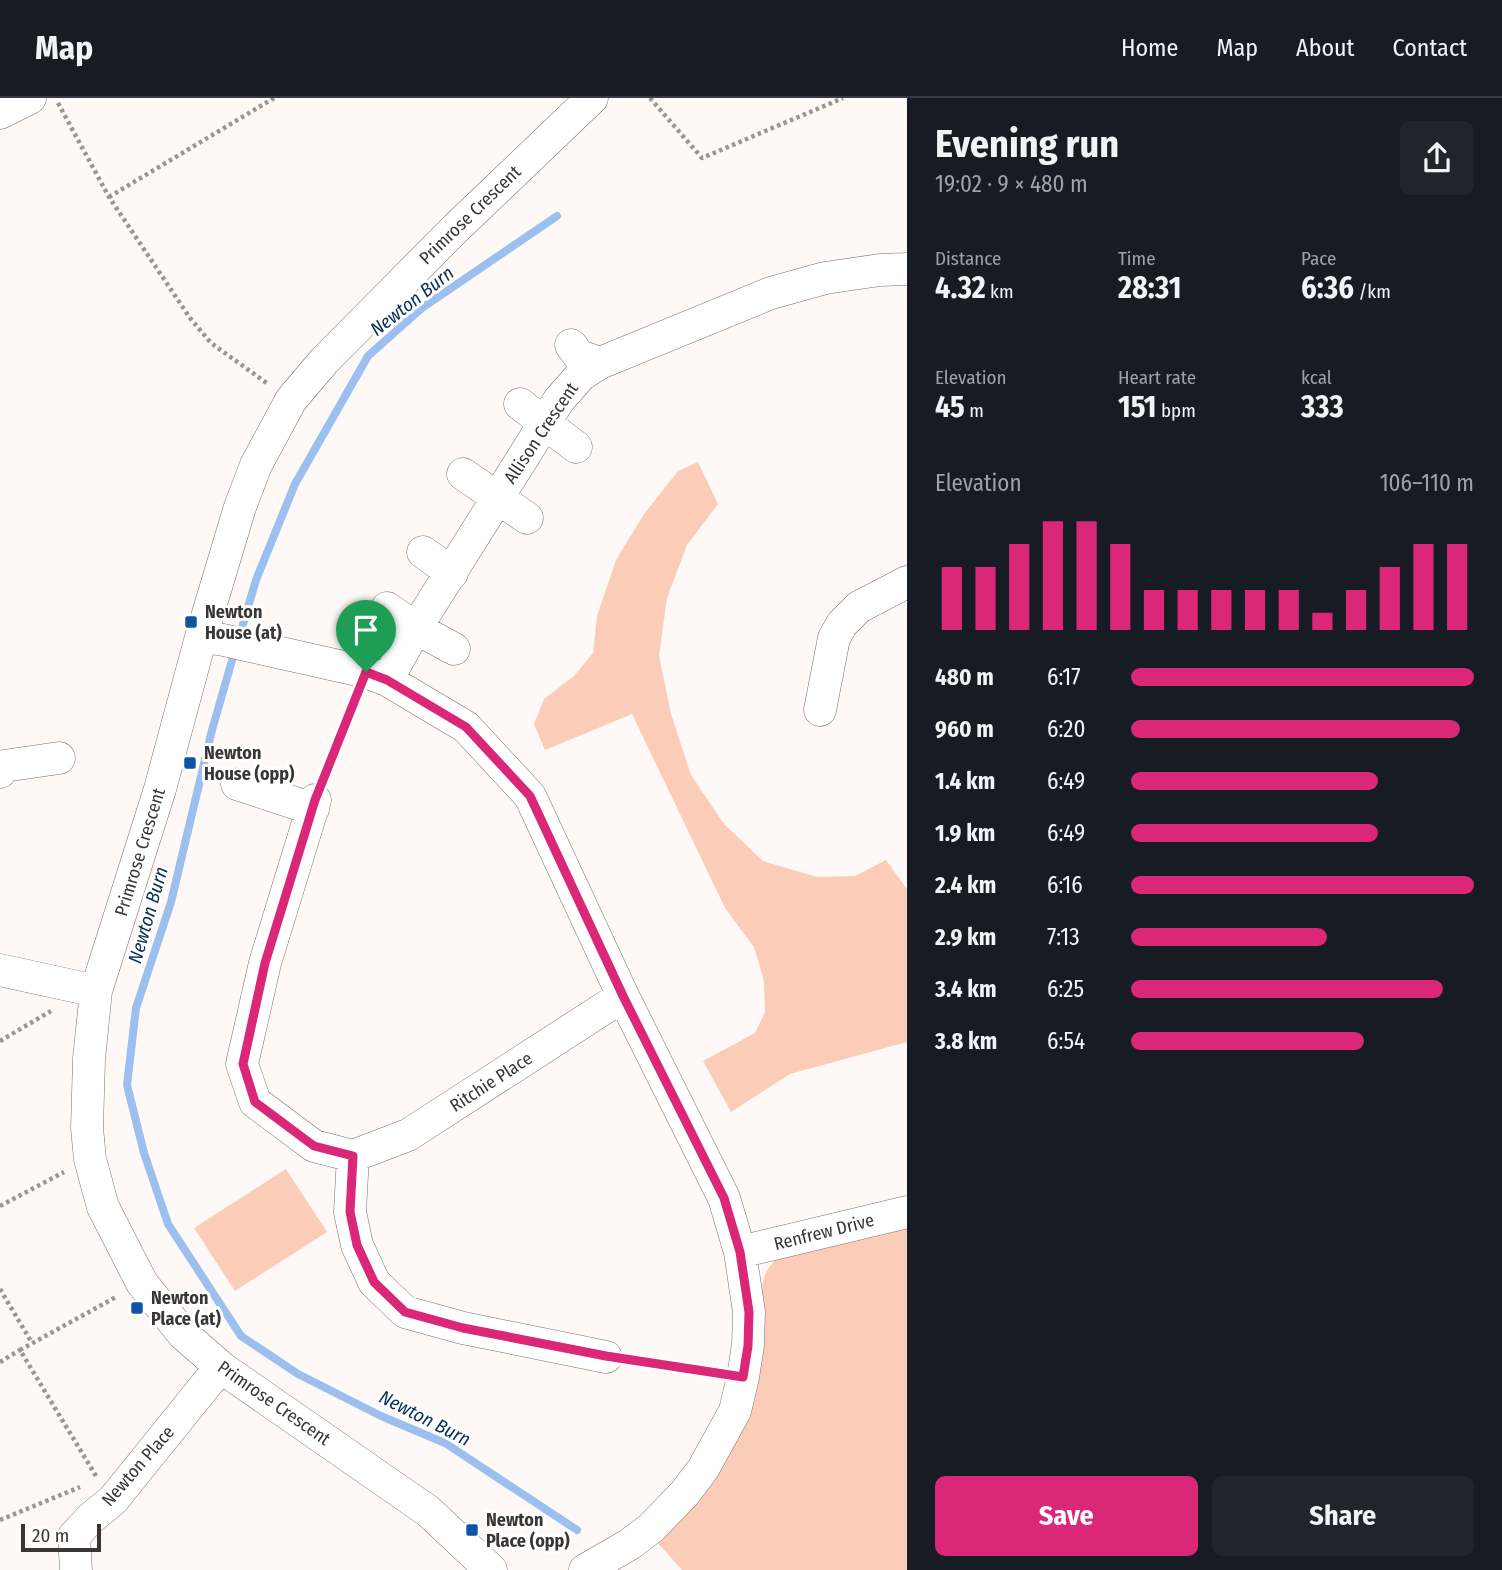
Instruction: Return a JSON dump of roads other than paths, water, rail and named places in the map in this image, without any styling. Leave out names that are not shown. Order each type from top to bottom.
[{"type":"street","points":[[0,113],[30,98]]},
{"type":"street","name":"Primrose Crescent","points":[[491,1570],[428,1511],[222,1368],[183,1334],[142,1283],[103,1207],[90,1159],[87,1128],[89,1059],[94,1004],[210,638],[240,507],[256,465],[291,400],[324,361],[592,98]]},
{"type":"street","name":"Allison Crescent","points":[[377,676],[416,628],[498,498],[533,413],[559,400],[581,374],[600,363],[771,293],[825,278],[907,269]]},
{"type":"street","points":[[571,345],[579,356],[600,363]]},
{"type":"street","points":[[533,413],[576,447]]},
{"type":"street","points":[[463,474],[527,518]]},
{"type":"street","points":[[423,552],[452,573]]},
{"type":"street","points":[[820,710],[834,638],[842,624],[859,607],[907,582]]},
{"type":"street","points":[[387,608],[454,649]]},
{"type":"street","points":[[210,638],[377,676],[466,727],[530,796],[623,996],[724,1198],[740,1252],[749,1312],[748,1346],[735,1411],[703,1469],[684,1494],[651,1528],[630,1544],[585,1570]]},
{"type":"street","points":[[0,772],[4,766],[59,758]]},
{"type":"street","points":[[237,784],[314,805],[265,963],[243,1064],[255,1102],[314,1146],[353,1156],[350,1212],[357,1245],[374,1282],[405,1312],[463,1328],[606,1356]]},
{"type":"street","points":[[0,970],[94,1004]]},
{"type":"street","name":"Ritchie Place","points":[[353,1156],[408,1135],[623,996]]},
{"type":"street","name":"Renfrew Drive","points":[[740,1252],[907,1212]]},
{"type":"street","name":"Newton Place","points":[[76,1570],[74,1536],[91,1518],[105,1490],[222,1368]]},
{"type":"waterway","name":"Newton Burn","points":[[239,638],[256,580],[295,484],[368,356],[422,308],[557,216]]},
{"type":"waterway","name":"Newton Burn","points":[[235,650],[212,730],[171,902],[136,1008],[127,1085],[144,1153],[168,1224],[241,1336],[298,1374],[381,1416],[445,1443],[577,1530]]},
{"type":"place","name":"Newton House (at)","points":[[191,622]]},
{"type":"place","name":"Newton House (opp)","points":[[190,763]]},
{"type":"place","name":"Newton Place (at)","points":[[137,1308]]},
{"type":"place","name":"Newton Place (opp)","points":[[472,1530]]}]
